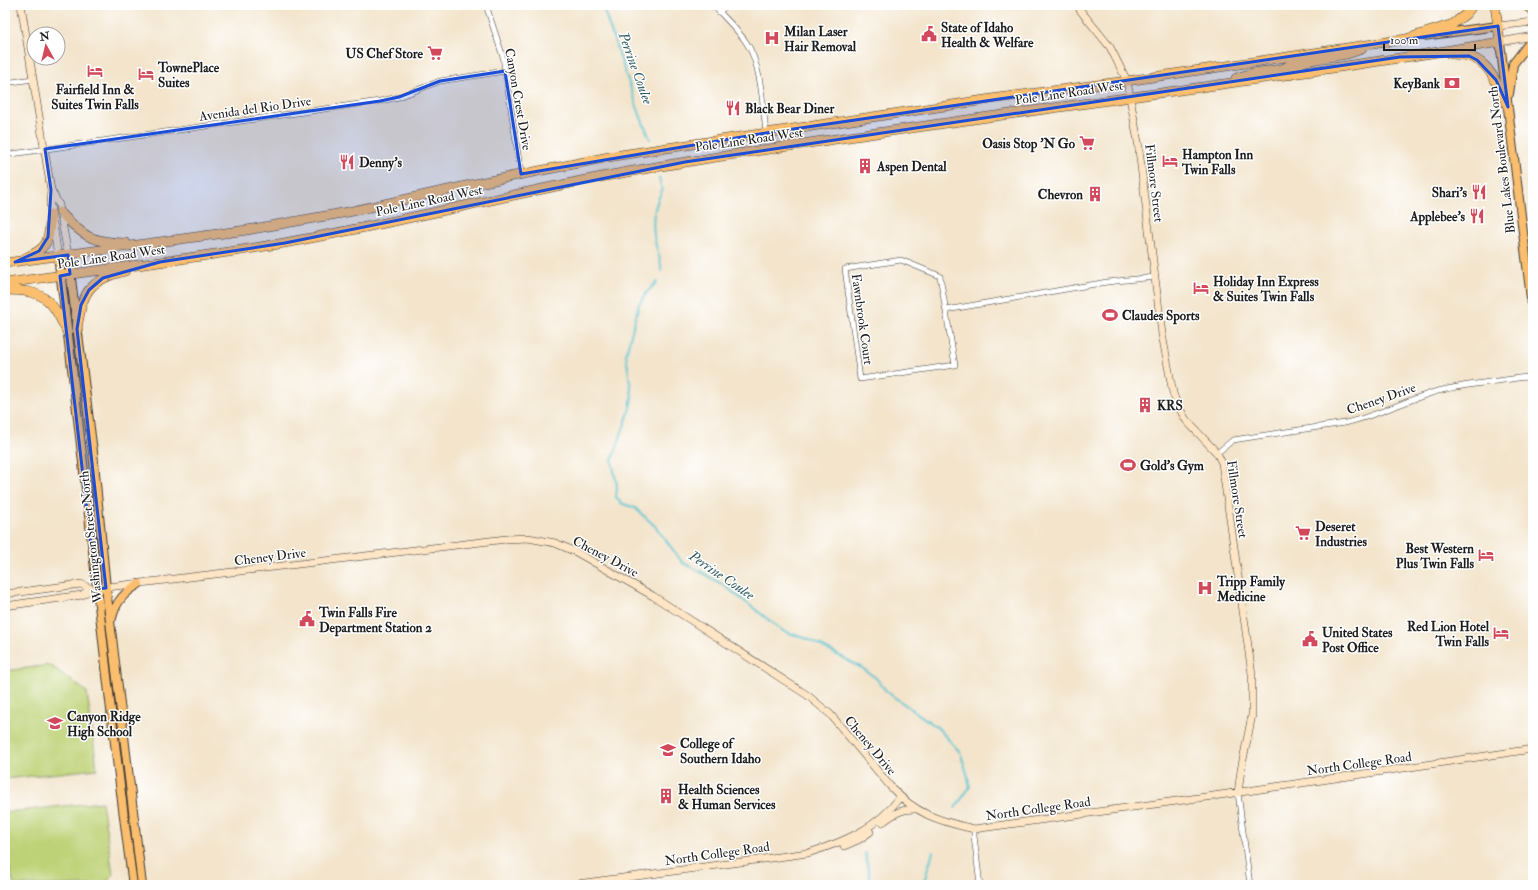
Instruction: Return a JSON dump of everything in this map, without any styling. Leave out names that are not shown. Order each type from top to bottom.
[{"type":"highway","points":[[1406,38],[1453,24],[1466,14],[1473,5]]},
{"type":"highway","name":"Blue Lakes Boulevard North","points":[[1495,5],[1500,42]]},
{"type":"highway","points":[[1525,5],[1533,11]]},
{"type":"highway","name":"Pole Line Road West","points":[[5,263],[247,230],[348,212],[521,174],[614,156],[998,98],[1127,81],[1406,38]]},
{"type":"highway","points":[[1290,75],[1296,66],[1305,61],[1347,54],[1384,42]]},
{"type":"highway","name":"Pole Line Road West","points":[[5,283],[160,262],[293,241],[554,186],[685,162],[1290,75],[1500,42]]},
{"type":"highway","points":[[1413,56],[1459,54],[1477,60],[1488,69],[1496,80],[1508,107]]},
{"type":"highway","points":[[1206,87],[1252,73],[1282,69],[1290,65],[1296,55]]},
{"type":"highway","points":[[60,212],[75,228],[91,239],[117,243],[151,244]]},
{"type":"highway","points":[[15,262],[39,251],[44,247],[48,237],[51,214]]},
{"type":"highway","points":[[77,329],[81,305],[88,290],[95,283],[103,278],[118,273],[160,262]]},
{"type":"highway","points":[[5,290],[30,291],[47,299],[54,307],[67,332]]},
{"type":"main road","name":"Pole Line Road West","points":[[1406,38],[1498,26]]},
{"type":"main road","points":[[1508,107],[1512,64],[1530,42],[1533,41]]},
{"type":"main road","name":"Blue Lakes Boulevard North","points":[[1500,42],[1533,315]]},
{"type":"main road","name":"Washington Street North","points":[[68,255],[93,452],[106,588],[142,885]]},
{"type":"main road","name":"Washington Street North","points":[[58,256],[83,452],[94,589],[133,885]]},
{"type":"main road","points":[[111,625],[115,607],[122,595],[139,584]]},
{"type":"street","name":"Washington Street North","points":[[21,5],[45,149],[51,190],[51,214],[58,256]]},
{"type":"street","name":"Canyon Crest Drive","points":[[486,5],[503,57],[521,174]]},
{"type":"street","points":[[713,5],[746,42],[752,52],[756,64],[766,132]]},
{"type":"street","points":[[719,12],[727,5]]},
{"type":"street","name":"Fillmore Street","points":[[1078,5],[1080,10],[1110,47],[1127,81],[1138,142],[1162,334],[1173,393],[1186,420],[1217,453],[1222,463],[1252,674],[1252,715],[1238,793],[1250,885]]},
{"type":"street","points":[[1498,26],[1533,22]]},
{"type":"street","points":[[1500,42],[1533,36]]},
{"type":"street","name":"Avenida del Rio Drive","points":[[5,155],[380,101],[399,97],[440,81],[505,71]]},
{"type":"street","points":[[5,83],[33,79]]},
{"type":"street","name":"Washington Street North","points":[[51,190],[59,205],[68,255]]},
{"type":"street","name":"Fawnbrook Court","points":[[901,260],[940,276],[946,310],[955,365],[860,379],[845,268],[901,260]]},
{"type":"street","points":[[946,310],[1107,282],[1155,277]]},
{"type":"street","name":"Cheney Drive","points":[[1217,453],[1233,440],[1345,423],[1358,420],[1439,391],[1533,376]]},
{"type":"street","name":"Cheney Drive","points":[[94,589],[506,539],[528,538],[554,543],[576,552],[653,596],[807,695],[830,714],[900,797]]},
{"type":"street","points":[[5,595],[81,584],[94,589]]},
{"type":"street","points":[[5,606],[82,596],[94,589]]},
{"type":"street","name":"North College Road","points":[[570,885],[808,852],[833,845],[868,828],[893,808],[900,797],[915,809],[942,820],[974,828],[1238,793],[1533,749]]},
{"type":"street","points":[[808,852],[837,849],[878,826],[895,813],[906,809],[915,809]]},
{"type":"street","points":[[974,828],[980,885]]},
{"type":"highlighted area","points":[[1498,26],[1508,107],[1496,80],[1477,60],[1469,56],[1400,57],[685,162],[285,243],[160,262],[103,278],[89,290],[81,305],[77,329],[106,588],[96,589],[60,276],[70,274],[68,255],[15,262],[39,251],[48,237],[51,190],[45,149],[380,101],[399,97],[440,81],[505,71],[521,174],[766,133]]},
{"type":"green space","points":[[50,665],[87,692],[97,769],[5,779],[5,671]]},
{"type":"green space","points":[[102,802],[113,874],[104,885],[14,885],[5,850],[5,814],[7,812]]},
{"type":"waterway","name":"Perrine Coulee","points":[[602,5],[640,115],[650,139]]},
{"type":"waterway","name":"Perrine Coulee","points":[[659,177],[662,191],[654,211],[653,232],[661,271]]},
{"type":"waterway","name":"Perrine Coulee","points":[[657,282],[648,291],[639,304],[626,354],[632,397],[629,412],[612,461],[617,486],[616,497],[621,503],[635,508],[655,526],[683,563],[725,586],[783,631],[808,639],[862,668],[876,678],[887,692],[937,727],[960,752],[967,773],[970,787],[955,808]]},
{"type":"waterway","name":"Perrine Coulee","points":[[923,885],[933,852]]},
{"type":"waterway","name":"Perrine Coulee","points":[[865,853],[871,885]]},
{"type":"place","name":"State of Idaho Health & Welfare","points":[[929,34]]},
{"type":"place","name":"Milan Laser Hair Removal","points":[[772,38]]},
{"type":"place","name":"US Chef Store","points":[[435,53]]},
{"type":"place","name":"Fairfield Inn & Suites Twin Falls","points":[[95,71]]},
{"type":"place","name":"TownePlace Suites","points":[[146,74]]},
{"type":"place","name":"KeyBank","points":[[1452,83]]},
{"type":"place","name":"Black Bear Diner","points":[[733,108]]},
{"type":"place","name":"Oasis Stop 'N Go","points":[[1087,143]]},
{"type":"place","name":"Hampton Inn Twin Falls","points":[[1170,161]]},
{"type":"place","name":"Denny's","points":[[347,162]]},
{"type":"place","name":"Aspen Dental","points":[[865,166]]},
{"type":"place","name":"Shari's","points":[[1479,192]]},
{"type":"place","name":"Chevron","points":[[1095,194]]},
{"type":"place","name":"Applebee's","points":[[1477,216]]},
{"type":"place","name":"Holiday Inn Express & Suites Twin Falls","points":[[1201,288]]},
{"type":"place","name":"Claudes Sports","points":[[1110,315]]},
{"type":"place","name":"KRS","points":[[1145,405]]},
{"type":"place","name":"Gold's Gym","points":[[1128,465]]},
{"type":"place","name":"Deseret Industries","points":[[1303,533]]},
{"type":"place","name":"Best Western Plus Twin Falls","points":[[1486,555]]},
{"type":"place","name":"Tripp Family Medicine","points":[[1205,588]]},
{"type":"place","name":"Twin Falls Fire Department Station 2","points":[[307,619]]},
{"type":"place","name":"Red Lion Hotel Twin Falls","points":[[1501,633]]},
{"type":"place","name":"United States Post Office","points":[[1310,639]]},
{"type":"place","name":"Canyon Ridge High School","points":[[55,723]]},
{"type":"place","name":"College of Southern Idaho","points":[[668,750]]},
{"type":"place","name":"Health Sciences & Human Services","points":[[666,796]]}]
